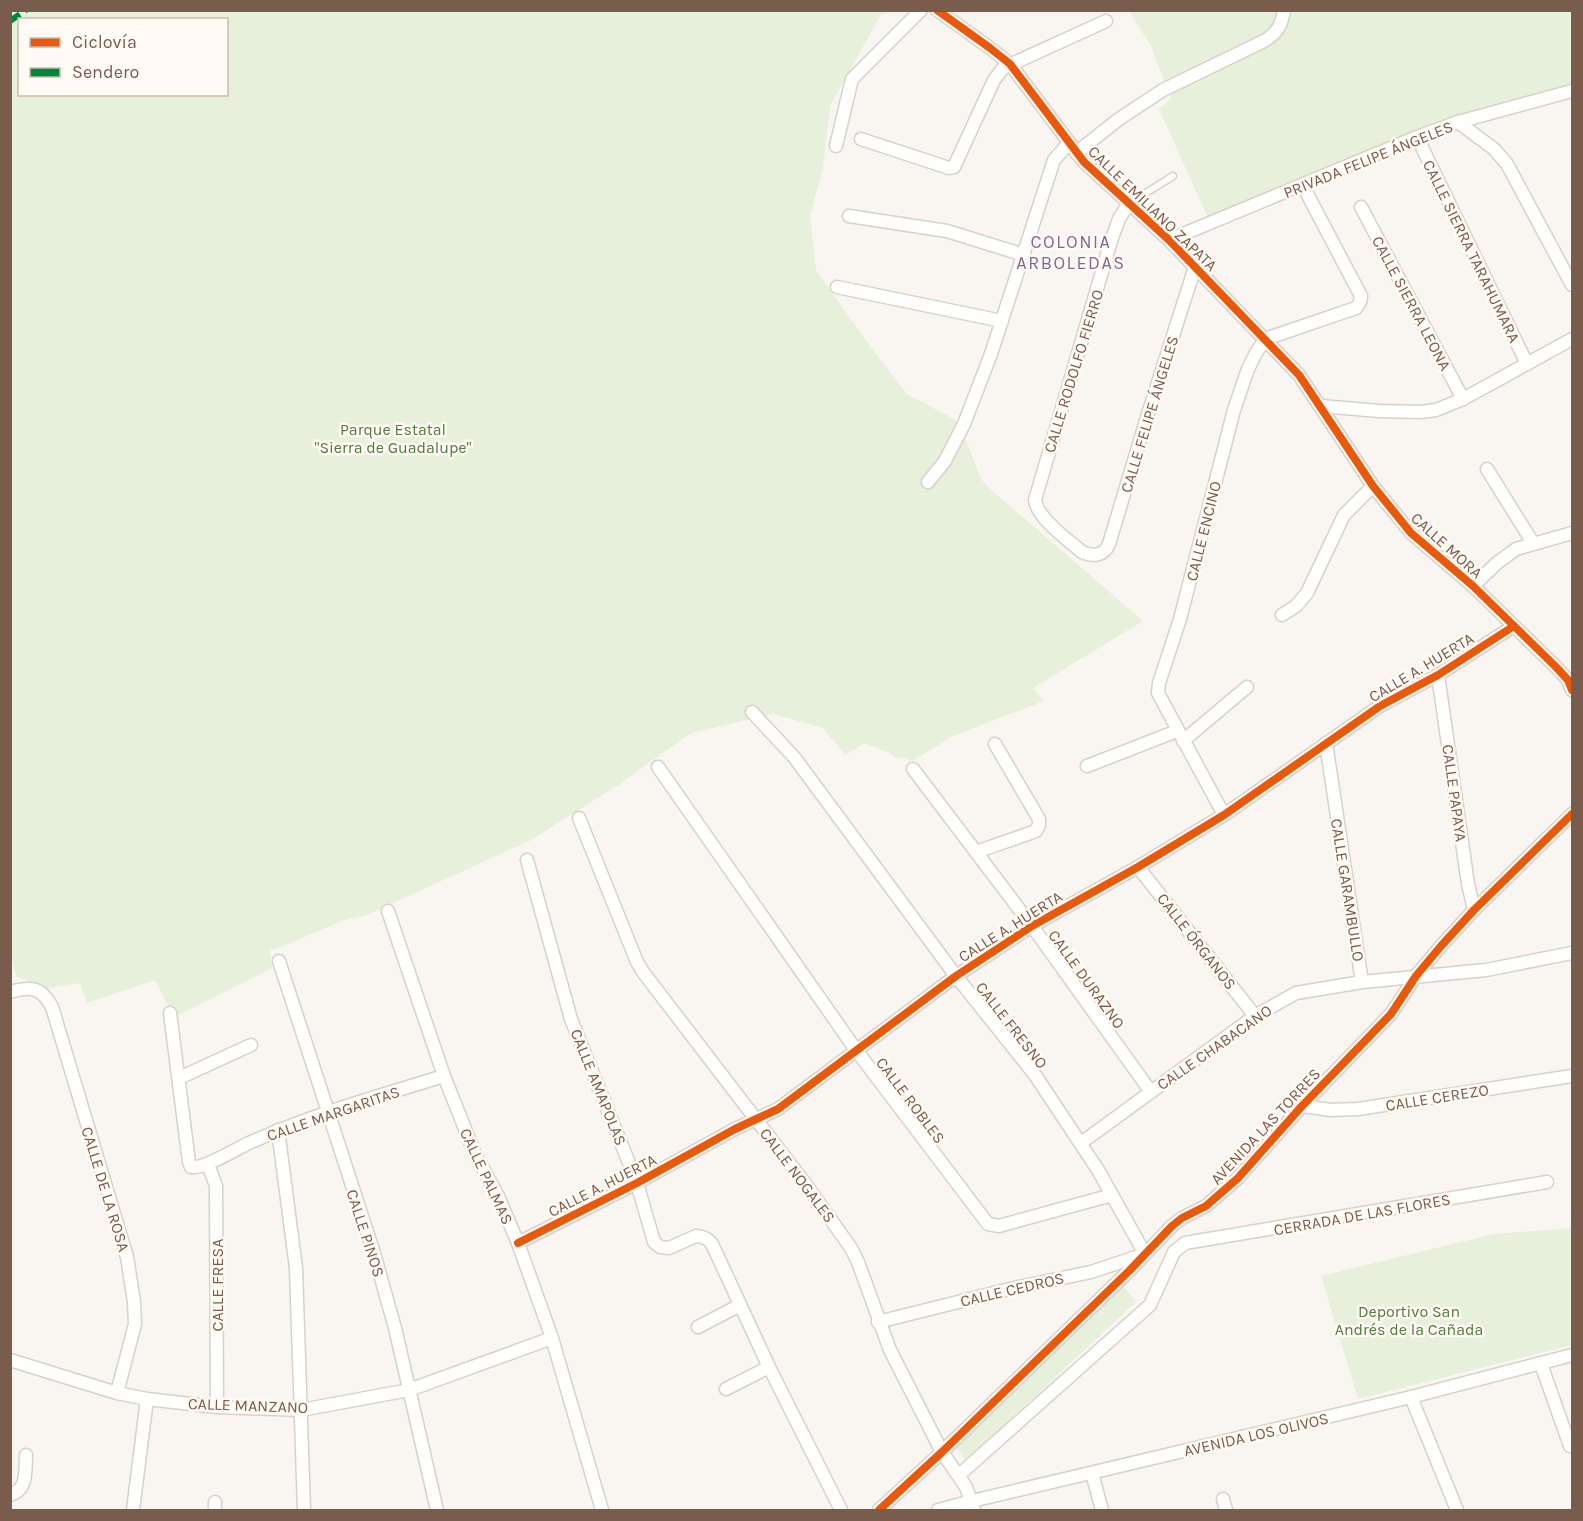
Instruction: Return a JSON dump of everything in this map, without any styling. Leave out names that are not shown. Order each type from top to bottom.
[{"type":"street","points":[[836,146],[854,76],[921,10]]},
{"type":"street","name":"CALLE EMILIANO ZAPATA","points":[[938,10],[1010,64],[1072,148],[1168,240],[1265,339],[1299,375],[1321,406]]},
{"type":"street","points":[[928,482],[945,461],[964,424],[991,354],[1054,160],[1163,90],[1275,34],[1281,24],[1284,10]]},
{"type":"street","points":[[861,139],[949,168],[954,167],[994,80],[1003,68],[1106,21]]},
{"type":"street","name":"PRIVADA FELIPE ÁNGELES","points":[[1168,240],[1417,137],[1458,122],[1572,91]]},
{"type":"street","points":[[1458,122],[1494,149],[1507,164],[1572,285]]},
{"type":"street","name":"CALLE SIERRA TARAHUMARA","points":[[1417,137],[1527,364]]},
{"type":"street","points":[[1265,339],[1356,308],[1360,302],[1361,296],[1303,186]]},
{"type":"street","name":"CALLE RODOLFO FIERRO","points":[[1096,555],[1082,552],[1041,516],[1035,506],[1035,495],[1066,398],[1111,240],[1119,219],[1129,203]]},
{"type":"street","name":"CALLE SIERRA LEONA","points":[[1361,207],[1463,399]]},
{"type":"street","points":[[849,216],[946,231],[1024,255]]},
{"type":"street","name":"CALLE FELIPE ÁNGELES","points":[[1096,555],[1104,552],[1109,543],[1195,267]]},
{"type":"street","points":[[837,287],[1002,321]]},
{"type":"street","name":"CALLE ENCINO","points":[[1224,815],[1158,693],[1159,683],[1180,619],[1234,410],[1248,369],[1265,339]]},
{"type":"street","points":[[1321,406],[1379,411],[1436,410],[1463,399],[1572,339]]},
{"type":"street","name":"CALLE MORA","points":[[1321,406],[1373,486],[1411,533],[1473,586],[1556,667],[1568,680],[1572,690]]},
{"type":"street","points":[[1487,469],[1533,543]]},
{"type":"street","points":[[1282,615],[1296,606],[1307,593],[1344,515],[1373,486]]},
{"type":"street","points":[[1473,586],[1516,549],[1572,533]]},
{"type":"street","name":"CALLE A. HUERTA","points":[[518,1243],[637,1183],[735,1129],[778,1109],[956,976],[1032,926],[1138,867],[1224,815],[1380,706],[1438,675],[1514,626]]},
{"type":"street","name":"CALLE PAPAYA","points":[[1438,675],[1468,884],[1474,910]]},
{"type":"street","points":[[1087,766],[1180,736],[1247,687]]},
{"type":"street","name":"CALLE FRESNO","points":[[752,712],[794,757],[956,976],[1035,1075],[1081,1143],[1145,1254]]},
{"type":"street","name":"CALLE GARAMBULLO","points":[[1326,743],[1362,982],[1416,976]]},
{"type":"street","points":[[976,852],[1036,831],[1039,825],[1039,819],[995,744]]},
{"type":"street","name":"CALLE ROBLES","points":[[658,767],[856,1050],[988,1224],[999,1226],[1112,1195]]},
{"type":"street","name":"CALLE DURAZNO","points":[[914,769],[1032,926],[1151,1092]]},
{"type":"street","name":"AVENIDA LAS TORRES","points":[[879,1510],[942,1452],[1182,1218],[1206,1206],[1226,1190],[1390,1014],[1416,976],[1474,910],[1572,814]]},
{"type":"street","name":"CALLE NOGALES","points":[[579,818],[637,962],[851,1248],[890,1350],[942,1452],[959,1475],[973,1506]]},
{"type":"street","name":"CALLE AMAPOLAS","points":[[527,860],[571,1019],[637,1183],[654,1242],[669,1248],[696,1236],[705,1237],[712,1244],[769,1367],[841,1510]]},
{"type":"street","name":"CALLE ÓRGANOS","points":[[1138,867],[1255,1016]]},
{"type":"street","name":"CALLE PALMAS","points":[[388,911],[444,1076],[475,1154],[498,1196],[518,1243],[552,1338],[602,1510]]},
{"type":"street","points":[[1416,976],[1486,970],[1572,953]]},
{"type":"street","name":"CALLE PINOS","points":[[279,960],[326,1112],[374,1253],[437,1510]]},
{"type":"street","name":"CALLE CHABACANO","points":[[1081,1143],[1255,1016],[1296,993],[1362,982]]},
{"type":"street","name":"CALLE DE LA ROSA","points":[[10,992],[22,989],[40,991],[52,1007],[126,1257],[134,1302],[135,1324],[117,1393]]},
{"type":"street","points":[[170,1013],[179,1078],[251,1045]]},
{"type":"street","name":"CALLE MARGARITAS","points":[[179,1078],[190,1167],[195,1168],[278,1130],[326,1112],[444,1076]]},
{"type":"street","name":"CALLE CEREZO","points":[[1302,1106],[1331,1110],[1359,1109],[1572,1076]]},
{"type":"street","points":[[278,1130],[296,1268],[304,1510]]},
{"type":"street","name":"CALLE FRESA","points":[[208,1164],[216,1186],[217,1407]]},
{"type":"street","name":"CERRADA DE LAS FLORES","points":[[959,1475],[1150,1305],[1178,1247],[1547,1182]]},
{"type":"street","name":"CALLE CEDROS","points":[[878,1322],[1014,1288],[1091,1272],[1145,1254]]},
{"type":"street","points":[[698,1327],[740,1305]]},
{"type":"street","name":"CALLE MANZANO","points":[[10,1360],[117,1393],[147,1399],[217,1407],[301,1410],[409,1390],[552,1338]]},
{"type":"street","name":"AVENIDA LOS OLIVOS","points":[[938,1510],[973,1506],[1092,1473],[1411,1397],[1572,1355]]},
{"type":"street","points":[[1541,1364],[1570,1446]]},
{"type":"street","points":[[726,1389],[769,1367]]},
{"type":"street","points":[[1411,1397],[1457,1510]]},
{"type":"street","points":[[134,1510],[147,1399]]},
{"type":"street","points":[[10,1495],[19,1491],[24,1482],[26,1455]]},
{"type":"street","points":[[1092,1473],[1102,1510]]},
{"type":"lane","points":[[1129,203],[1173,176]]},
{"type":"green space","name":"Parque Estatal \"Sierra de Guadalupe\"","points":[[10,11],[890,11],[880,16],[830,106],[823,168],[810,216],[816,270],[907,394],[959,422],[981,479],[988,487],[1143,621],[1033,688],[1044,701],[953,736],[912,761],[900,757],[895,758],[890,753],[865,743],[845,755],[823,728],[774,714],[691,733],[621,783],[531,840],[367,915],[344,920],[276,949],[270,949],[272,968],[174,1017],[155,980],[87,1003],[80,983],[44,989],[16,976],[10,950]]},
{"type":"green space","points":[[1129,11],[1572,11],[1572,88],[1423,138],[1213,229],[1159,109],[1171,99],[1151,46]]},
{"type":"green space","name":"Deportivo San Andrés de la Cañada","points":[[1572,1228],[1572,1345],[1358,1399],[1321,1276],[1494,1234]]},
{"type":"green space","points":[[1123,1286],[1136,1302],[965,1461],[956,1446]]},
{"type":"marked path","points":[[10,21],[26,10]]},
{"type":"cycle path","points":[[937,10],[1010,64],[1084,162],[1169,240],[1299,375],[1373,486],[1411,533],[1473,586],[1556,667],[1568,680],[1572,690]]},
{"type":"cycle path","points":[[518,1243],[637,1183],[735,1129],[778,1109],[956,976],[1032,926],[1138,867],[1224,815],[1380,706],[1438,675],[1514,626]]},
{"type":"cycle path","points":[[879,1510],[1129,1271],[1172,1226],[1182,1218],[1206,1206],[1238,1178],[1302,1106],[1391,1014],[1416,976],[1474,910],[1572,814]]},
{"type":"district","name":"COLONIA ARBOLEDAS","points":[[1071,252]]}]
